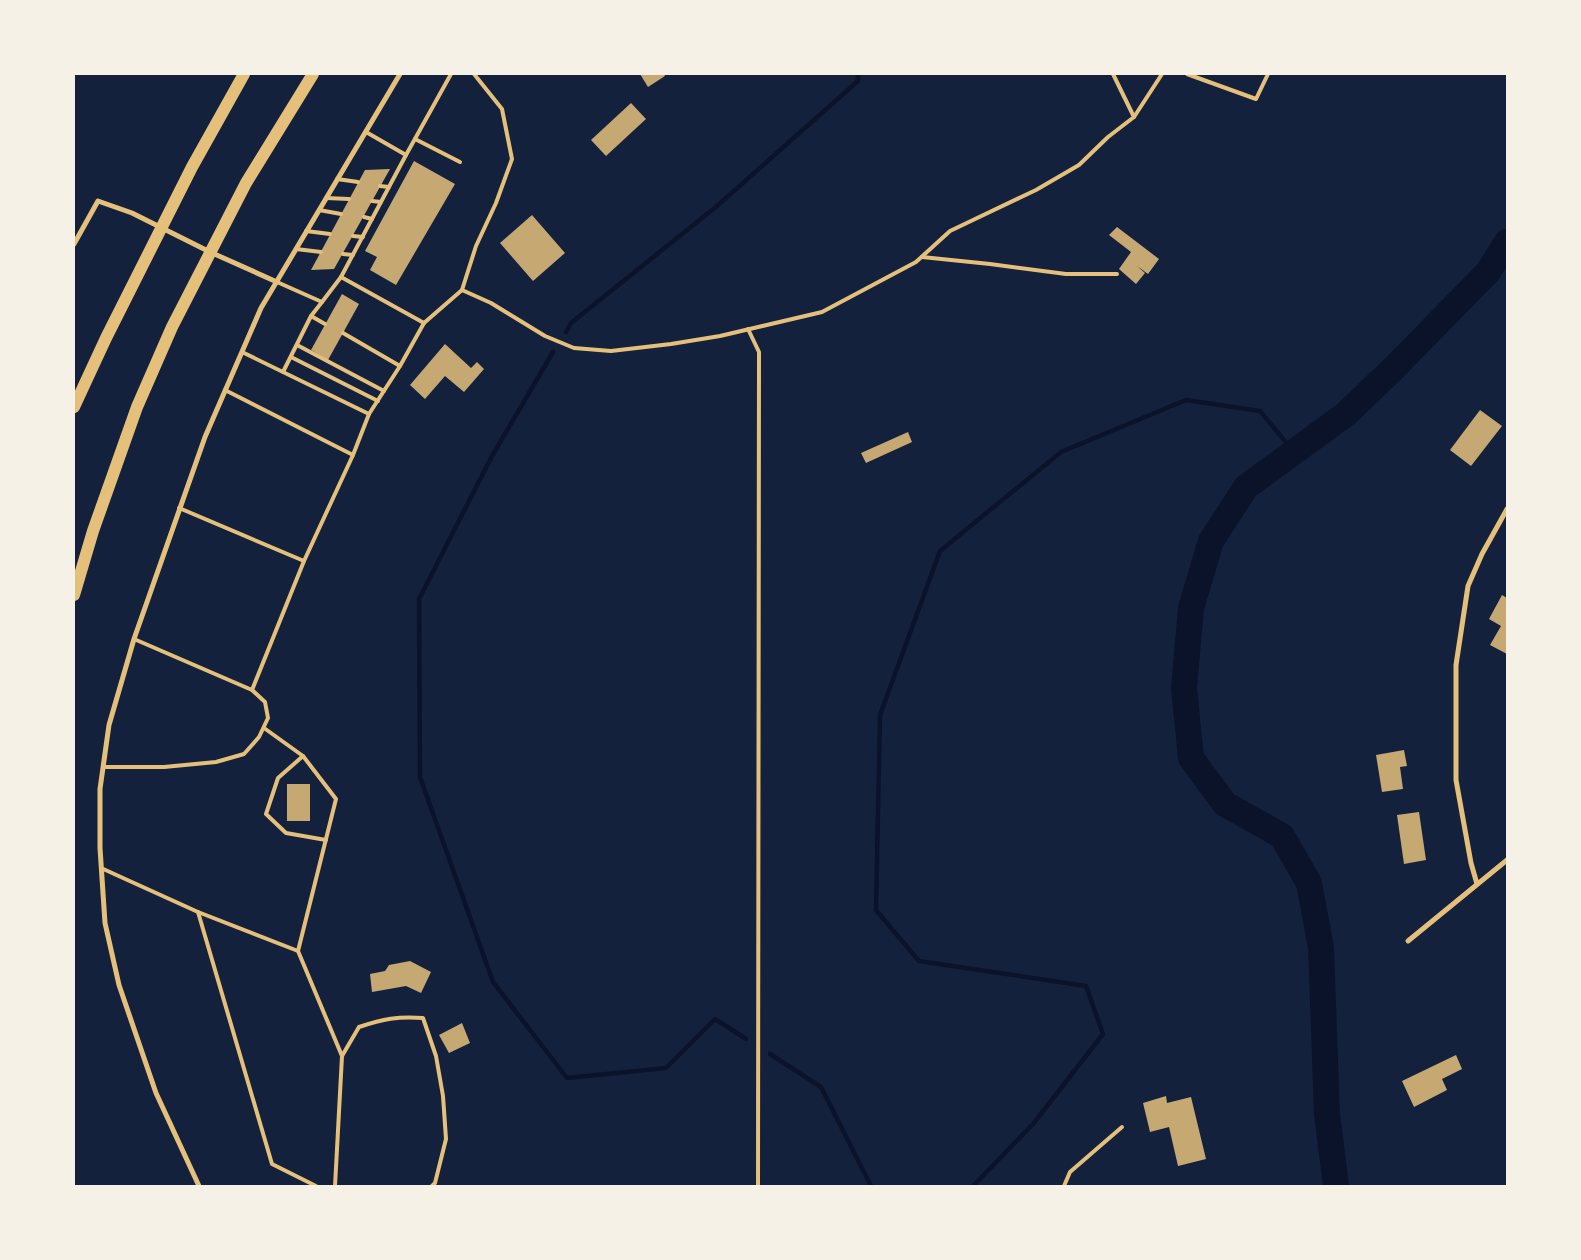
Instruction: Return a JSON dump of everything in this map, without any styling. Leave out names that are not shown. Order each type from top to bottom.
[{"type":"highway","points":[[74,408],[106,338],[192,167],[244,74]]},
{"type":"highway","points":[[74,595],[93,531],[137,407],[183,304],[246,183],[314,74]]},
{"type":"street","points":[[199,1186],[156,1093],[119,985],[105,923],[101,868],[100,789],[109,725],[134,639],[205,437],[261,308],[400,74]]},
{"type":"street","points":[[74,244],[98,201],[132,213],[276,282]]},
{"type":"street","points":[[1478,884],[1471,863],[1456,780],[1456,665],[1468,586],[1482,554],[1507,509]]},
{"type":"street","points":[[1408,941],[1507,860]]},
{"type":"lane","points":[[283,372],[311,316],[341,277],[451,74]]},
{"type":"lane","points":[[252,690],[304,561],[369,414],[400,366],[424,323],[462,290],[476,246],[496,203],[512,159],[502,109],[474,74]]},
{"type":"lane","points":[[1113,74],[1134,117]]},
{"type":"lane","points":[[462,290],[491,303],[546,336],[574,348],[620,350],[672,344],[822,312],[916,262],[950,231],[1036,190],[1079,165],[1108,137],[1134,117],[1162,74]]},
{"type":"lane","points":[[1187,74],[1256,99],[1268,74]]},
{"type":"lane","points":[[366,132],[406,155]]},
{"type":"lane","points":[[415,139],[460,162]]},
{"type":"lane","points":[[337,179],[358,182]]},
{"type":"lane","points":[[380,186],[389,187]]},
{"type":"lane","points":[[326,198],[349,200]]},
{"type":"lane","points":[[372,201],[382,202]]},
{"type":"lane","points":[[319,210],[341,214]]},
{"type":"lane","points":[[364,217],[372,219]]},
{"type":"lane","points":[[306,231],[330,234]]},
{"type":"lane","points":[[352,236],[362,237]]},
{"type":"lane","points":[[296,249],[321,252]]},
{"type":"lane","points":[[343,254],[353,255]]},
{"type":"lane","points":[[922,257],[1066,274],[1117,274]]},
{"type":"lane","points":[[341,277],[424,323]]},
{"type":"lane","points":[[276,282],[322,302]]},
{"type":"lane","points":[[311,316],[325,324]]},
{"type":"lane","points":[[748,329],[759,352],[758,1186]]},
{"type":"lane","points":[[343,333],[400,366]]},
{"type":"lane","points":[[297,345],[384,391]]},
{"type":"lane","points":[[242,352],[369,414]]},
{"type":"lane","points":[[291,357],[378,401]]},
{"type":"lane","points":[[225,390],[352,455]]},
{"type":"lane","points":[[180,508],[304,561]]},
{"type":"lane","points":[[103,767],[164,767],[216,762],[244,754],[259,737],[268,718],[265,702],[252,690],[134,639]]},
{"type":"lane","points":[[264,728],[303,756],[336,798],[298,951],[342,1056],[335,1186]]},
{"type":"lane","points":[[303,756],[278,778],[266,814],[286,833],[326,840]]},
{"type":"lane","points":[[101,868],[198,912],[298,951]]},
{"type":"lane","points":[[198,912],[272,1164],[316,1186]]},
{"type":"lane","points":[[342,1056],[359,1026],[383,1018],[403,1016],[423,1018],[436,1056],[443,1096],[446,1139],[432,1186]]},
{"type":"lane","points":[[1064,1186],[1070,1172],[1122,1127]]},
{"type":"building","points":[[640,74],[664,74],[665,76],[648,87]]},
{"type":"building","points":[[631,103],[646,119],[606,156],[591,140]]},
{"type":"building","points":[[414,161],[455,184],[396,285],[370,270],[377,257],[365,251]]},
{"type":"building","points":[[390,169],[334,269],[311,270],[365,170]]},
{"type":"building","points":[[532,215],[565,253],[533,281],[500,243]]},
{"type":"building","points":[[1117,227],[1159,259],[1148,274],[1137,266],[1145,273],[1136,284],[1119,269],[1131,252],[1109,235]]},
{"type":"building","points":[[342,294],[359,304],[328,360],[311,350]]},
{"type":"building","points":[[445,344],[471,368],[477,362],[484,369],[464,392],[445,376],[425,399],[410,385]]},
{"type":"building","points":[[1480,410],[1502,426],[1471,466],[1450,450]]},
{"type":"building","points":[[908,432],[912,442],[866,463],[861,453]]},
{"type":"building","points":[[1502,595],[1507,598],[1507,654],[1490,645],[1501,626],[1489,619]]},
{"type":"building","points":[[1404,750],[1407,766],[1400,767],[1403,789],[1382,792],[1376,755]]},
{"type":"building","points":[[287,784],[310,784],[310,821],[287,821]]},
{"type":"building","points":[[1419,812],[1426,860],[1404,864],[1397,815]]},
{"type":"building","points":[[410,961],[431,972],[421,993],[406,986],[372,992],[370,974],[385,971],[389,965]]},
{"type":"building","points":[[462,1023],[470,1043],[449,1053],[439,1035]]},
{"type":"building","points":[[1456,1055],[1462,1069],[1442,1079],[1447,1090],[1414,1107],[1402,1081]]},
{"type":"building","points":[[1166,1096],[1167,1103],[1191,1097],[1206,1159],[1178,1166],[1169,1127],[1150,1132],[1143,1103]]},
{"type":"waterway","points":[[566,332],[571,323],[717,206],[858,81],[858,74]]},
{"type":"waterway","points":[[1336,1186],[1327,1114],[1321,948],[1309,883],[1282,836],[1225,804],[1191,758],[1184,688],[1191,608],[1211,541],[1246,487],[1346,414],[1488,272],[1507,242]]},
{"type":"waterway","points":[[553,352],[492,456],[419,599],[420,777],[493,982],[567,1078],[666,1068],[715,1019],[746,1039]]},
{"type":"waterway","points":[[973,1186],[1033,1124],[1103,1034],[1086,986],[919,961],[876,910],[880,715],[940,551],[1061,452],[1186,400],[1260,411],[1294,452]]},
{"type":"waterway","points":[[770,1054],[821,1087],[871,1186]]}]
